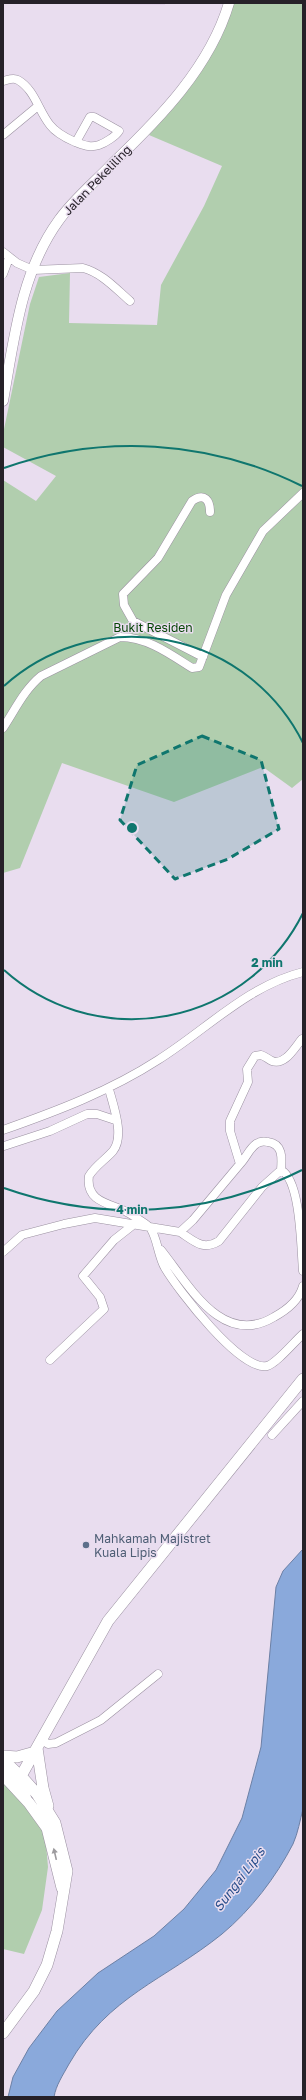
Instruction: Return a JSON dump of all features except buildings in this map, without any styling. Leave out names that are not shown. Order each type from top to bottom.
[{"type":"main road","points":[[26,1799],[21,1787],[21,1776],[108,1621],[303,1379]]},
{"type":"main road","points":[[3,1756],[17,1757],[38,1747]]},
{"type":"main road","points":[[3,2033],[42,1977],[56,1937],[67,1871],[60,1838],[43,1788],[38,1747]]},
{"type":"main road","points":[[3,1774],[21,1776],[37,1794],[55,1823]]},
{"type":"main road","points":[[3,1774],[26,1799],[47,1828],[64,1892]]},
{"type":"street","name":"Jalan Pekeliling","points":[[3,400],[18,316],[32,270],[45,241],[69,207],[160,115],[187,83],[208,51],[229,3]]},
{"type":"street","points":[[3,81],[12,79],[18,80],[35,97],[38,106],[53,128],[76,142],[89,147],[97,146],[119,131],[94,117],[89,117],[76,142]]},
{"type":"street","points":[[3,135],[38,106]]},
{"type":"street","points":[[3,274],[6,255],[32,270],[83,268],[98,274],[130,300]]},
{"type":"street","points":[[3,728],[19,701],[30,686],[41,676],[120,637],[134,638],[148,643],[194,669],[199,667],[226,595],[263,531],[303,494]]},
{"type":"street","points":[[203,657],[133,621],[128,614],[123,599],[126,589],[158,558],[192,500],[202,498],[210,501],[210,512]]},
{"type":"street","points":[[3,1130],[109,1089],[158,1060],[251,994],[293,974],[303,972]]},
{"type":"street","points":[[240,1164],[230,1131],[230,1121],[248,1082],[247,1069],[253,1058],[258,1055],[276,1062],[284,1059],[302,1039]]},
{"type":"street","points":[[109,1089],[117,1138],[114,1149],[89,1176],[89,1186],[94,1196],[98,1200],[131,1214],[150,1228],[164,1267],[180,1291],[226,1344],[253,1364],[260,1367],[271,1365],[303,1334]]},
{"type":"street","points":[[4,1146],[50,1131],[87,1114],[97,1114],[115,1120]]},
{"type":"street","points":[[180,1232],[193,1220],[255,1144],[259,1142],[274,1143],[280,1150],[282,1170],[290,1177],[295,1192],[303,1271]]},
{"type":"street","points":[[3,1252],[22,1235],[95,1218],[180,1232],[202,1246],[216,1243],[262,1187],[282,1170]]},
{"type":"street","points":[[50,1360],[104,1309],[100,1297],[83,1276],[114,1240],[133,1225]]},
{"type":"street","points":[[158,1247],[203,1303],[220,1318],[232,1324],[244,1327],[268,1320],[282,1312],[299,1298],[303,1286]]},
{"type":"street","points":[[272,1435],[303,1401]]},
{"type":"street","points":[[38,1747],[56,1743],[100,1720],[158,1674]]},
{"type":"street","points":[[3,1759],[21,1776]]},
{"type":"highlighted area","points":[[202,736],[261,760],[279,829],[228,859],[175,879],[120,820],[137,765]]},
{"type":"shaded area","points":[[27,3],[165,3],[165,5]]},
{"type":"green space","name":"Bukit Residen","points":[[228,3],[303,3],[303,779],[292,788],[263,767],[174,802],[62,763],[20,868],[3,873],[3,480],[36,501],[56,476],[3,447],[3,434],[30,304],[39,277],[70,273],[69,323],[157,325],[161,285],[204,206],[222,166],[149,135],[186,91]]},
{"type":"green space","points":[[3,1778],[45,1832],[48,1867],[42,1910],[24,1954],[3,1949]]},
{"type":"water","name":"Sungai Lipis","points":[[303,1549],[303,1809],[298,1831],[293,1844],[271,1881],[253,1904],[233,1925],[201,1950],[139,1991],[101,2021],[84,2041],[69,2064],[58,2084],[54,2097],[8,2097],[13,2077],[29,2048],[57,2011],[98,1973],[154,1936],[184,1909],[216,1870],[242,1818],[261,1747],[276,1587],[283,1571]]},
{"type":"place","name":"Mahkamah Majistret Kuala Lipis","points":[[86,1545]]}]
